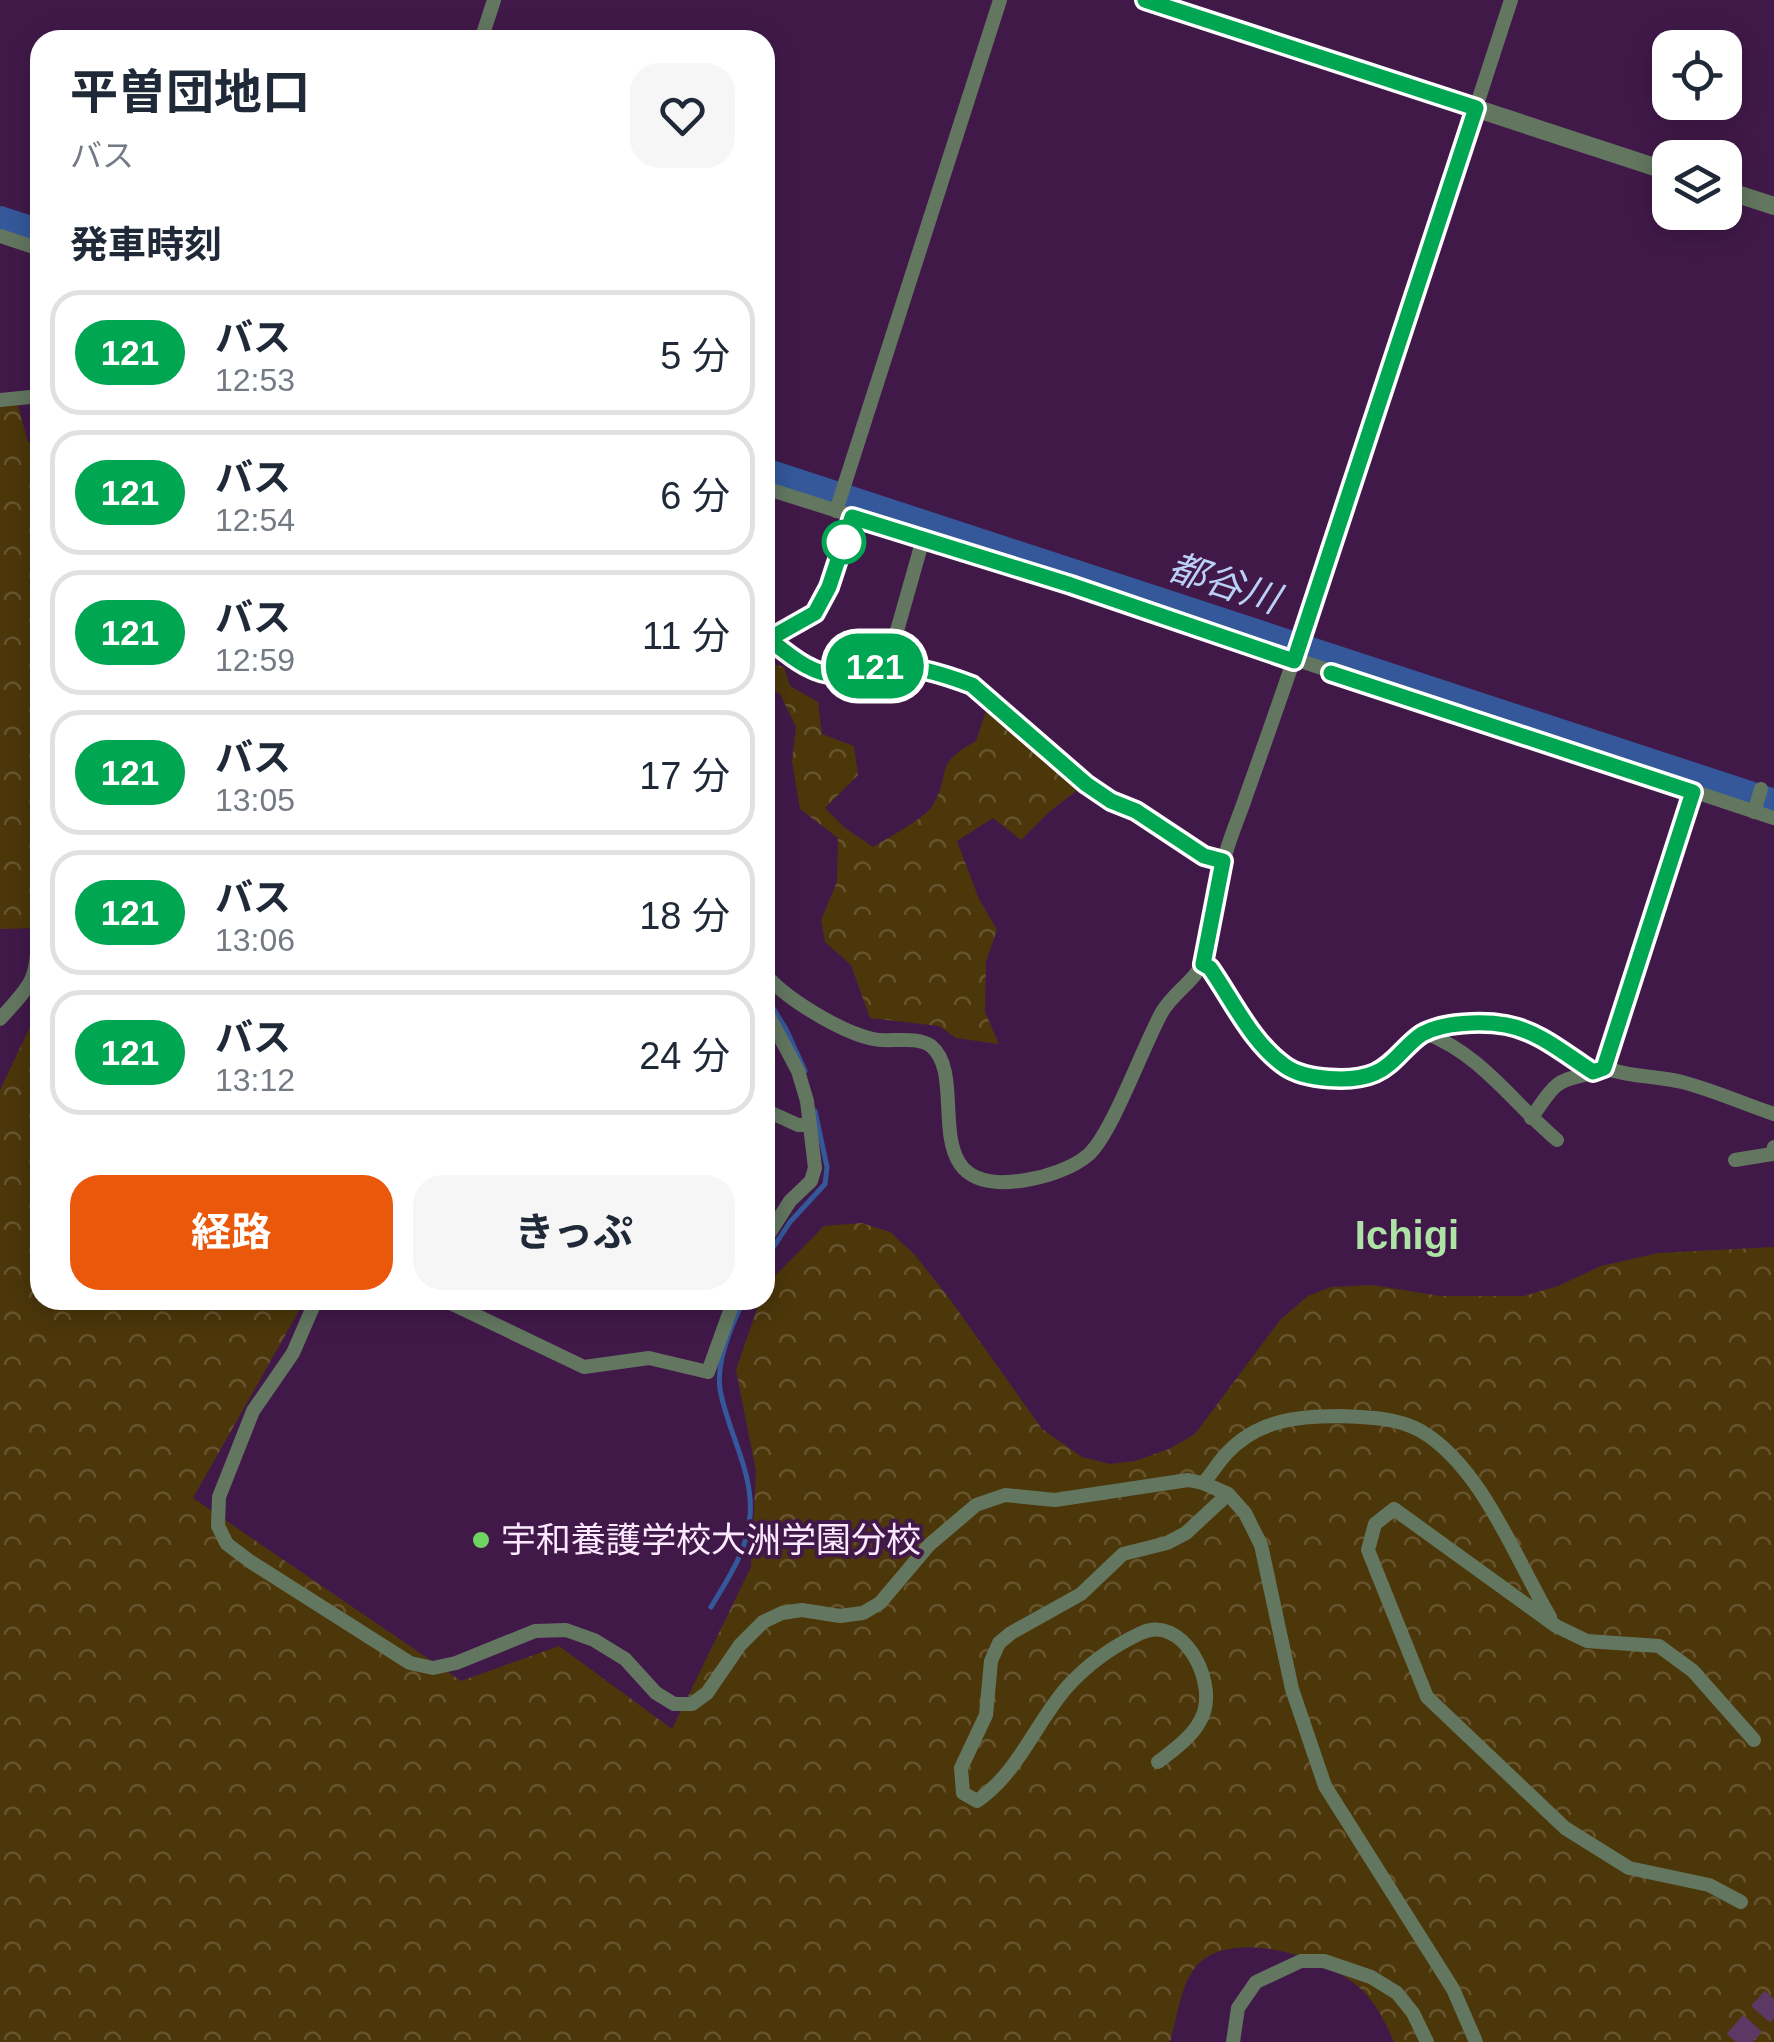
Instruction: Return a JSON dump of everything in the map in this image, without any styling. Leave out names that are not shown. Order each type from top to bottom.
[{"type":"street","points":[[484,30],[494,0]]},
{"type":"street","points":[[838,502],[1000,0]]},
{"type":"street","points":[[1145,0],[1652,166]]},
{"type":"street","points":[[775,984],[787,995],[862,1036],[931,1046],[942,1062],[952,1146],[962,1167],[976,1177],[1001,1182],[1028,1180],[1072,1166],[1101,1141],[1148,1036],[1170,1000],[1203,964],[1223,861],[1297,652],[1511,0]]},
{"type":"street","points":[[1742,196],[1774,206]]},
{"type":"street","points":[[0,236],[30,246]]},
{"type":"street","points":[[0,400],[30,397]]},
{"type":"street","points":[[775,490],[838,502],[852,517],[1297,652],[1693,792],[1755,808],[1774,818]]},
{"type":"street","points":[[775,636],[815,613],[829,587],[852,517]]},
{"type":"street","points":[[883,665],[893,645],[924,539]]},
{"type":"street","points":[[775,647],[820,672],[845,676],[883,665],[949,676],[972,685],[1086,784],[1204,856],[1223,861]]},
{"type":"street","points":[[1755,808],[1761,789]]},
{"type":"street","points":[[1598,1070],[1693,792]]},
{"type":"street","points":[[1203,964],[1210,968],[1250,1030],[1281,1064],[1318,1079],[1373,1074],[1425,1032],[1483,1023],[1535,1034],[1598,1070],[1645,1074],[1688,1084],[1774,1114]]},
{"type":"street","points":[[0,1019],[30,987]]},
{"type":"street","points":[[775,1028],[798,1071],[814,1168],[811,1181],[790,1201],[775,1224]]},
{"type":"street","points":[[1425,1032],[1468,1054],[1557,1140]]},
{"type":"street","points":[[1531,1118],[1556,1086],[1598,1070]]},
{"type":"street","points":[[775,1115],[810,1126]]},
{"type":"street","points":[[1734,1160],[1772,1154],[1774,1147]]},
{"type":"street","points":[[312,1310],[293,1352],[253,1411],[219,1497],[218,1526],[228,1544],[251,1562],[410,1663],[433,1668],[456,1663],[535,1631],[566,1630],[594,1640],[625,1659],[674,1704],[692,1704],[708,1693],[740,1645],[762,1622],[802,1610],[840,1616],[863,1613],[880,1603],[930,1545],[976,1505],[1004,1495],[1056,1500],[1188,1480],[1228,1494],[1245,1513],[1261,1545],[1292,1690],[1325,1786],[1453,1989],[1476,2042]]},
{"type":"street","points":[[467,1310],[584,1367],[649,1358],[708,1372],[730,1310]]},
{"type":"street","points":[[1203,1483],[1225,1454],[1272,1422],[1306,1416],[1354,1416],[1396,1421],[1420,1430],[1445,1451],[1485,1498],[1556,1626]]},
{"type":"street","points":[[1158,1762],[1184,1742],[1204,1715],[1207,1693],[1202,1665],[1188,1646],[1165,1631],[1147,1630],[1109,1649],[1067,1688],[998,1787],[977,1801],[962,1793],[960,1782],[961,1768],[986,1715],[992,1661],[1010,1633],[1082,1594],[1123,1554],[1167,1543],[1186,1533],[1228,1494]]},
{"type":"street","points":[[1741,1902],[1709,1885],[1629,1868],[1565,1828],[1446,1718],[1427,1697],[1368,1550],[1375,1524],[1394,1509],[1556,1626],[1587,1641],[1659,1646],[1693,1670],[1754,1740]]},
{"type":"street","points":[[1233,2042],[1238,2008],[1256,1982],[1301,1961],[1324,1961],[1371,1976],[1396,1992],[1413,2013],[1426,2042]]},
{"type":"green space","points":[[17,402],[30,443],[30,928],[0,929],[0,407]]},
{"type":"green space","points":[[775,665],[784,667],[790,686],[818,702],[822,734],[854,746],[858,775],[825,808],[873,847],[915,822],[933,805],[948,763],[976,741],[990,699],[1085,784],[1021,840],[993,818],[957,841],[979,899],[997,930],[986,961],[985,1012],[999,1044],[956,1038],[939,1026],[870,1018],[851,965],[825,942],[821,920],[837,882],[838,838],[800,809],[792,761],[796,727],[775,691]]},
{"type":"green space","points":[[30,1027],[30,1310],[299,1310],[193,1498],[461,1681],[559,1646],[672,1729],[751,1567],[756,1472],[736,1370],[757,1310],[775,1310],[775,1276],[824,1226],[862,1223],[890,1232],[914,1254],[949,1298],[1042,1429],[1082,1457],[1110,1464],[1135,1461],[1169,1449],[1195,1434],[1280,1320],[1308,1296],[1331,1287],[1372,1285],[1440,1296],[1524,1296],[1558,1286],[1601,1266],[1658,1253],[1774,1247],[1774,2042],[1394,2042],[1372,2002],[1347,1978],[1282,1951],[1236,1948],[1216,1953],[1193,1970],[1170,2042],[0,2042],[0,1090]]},
{"type":"waterway","name":"都谷川","points":[[0,220],[30,230]]},
{"type":"waterway","name":"都谷川","points":[[775,475],[1774,803]]},
{"type":"waterway","points":[[775,1011],[805,1071]]},
{"type":"waterway","points":[[775,1245],[825,1184],[827,1167],[815,1111]]},
{"type":"waterway","points":[[711,1607],[741,1552],[750,1516],[748,1484],[723,1405],[719,1378],[726,1343],[740,1310]]},
{"type":"tunnel","points":[[1736,2042],[1774,1999]]},
{"type":"bus line","name":"121","points":[[775,636],[815,613],[829,587],[852,517],[1071,585],[1294,661],[1476,108],[1145,0]]},
{"type":"bus line","name":"121","points":[[775,644],[796,661],[820,672],[845,676],[883,665],[949,676],[972,685],[1086,784],[1204,856],[1223,861],[1203,964],[1230,996],[1250,1030],[1281,1064],[1296,1073],[1318,1079],[1373,1074],[1425,1032],[1483,1023],[1535,1034],[1593,1072],[1604,1068],[1693,792],[1331,673]]},
{"type":"place","name":"宇和養護学校大洲学園分校","points":[[481,1540]]},
{"type":"district","name":"Ichigi","points":[[1407,1235]]}]
